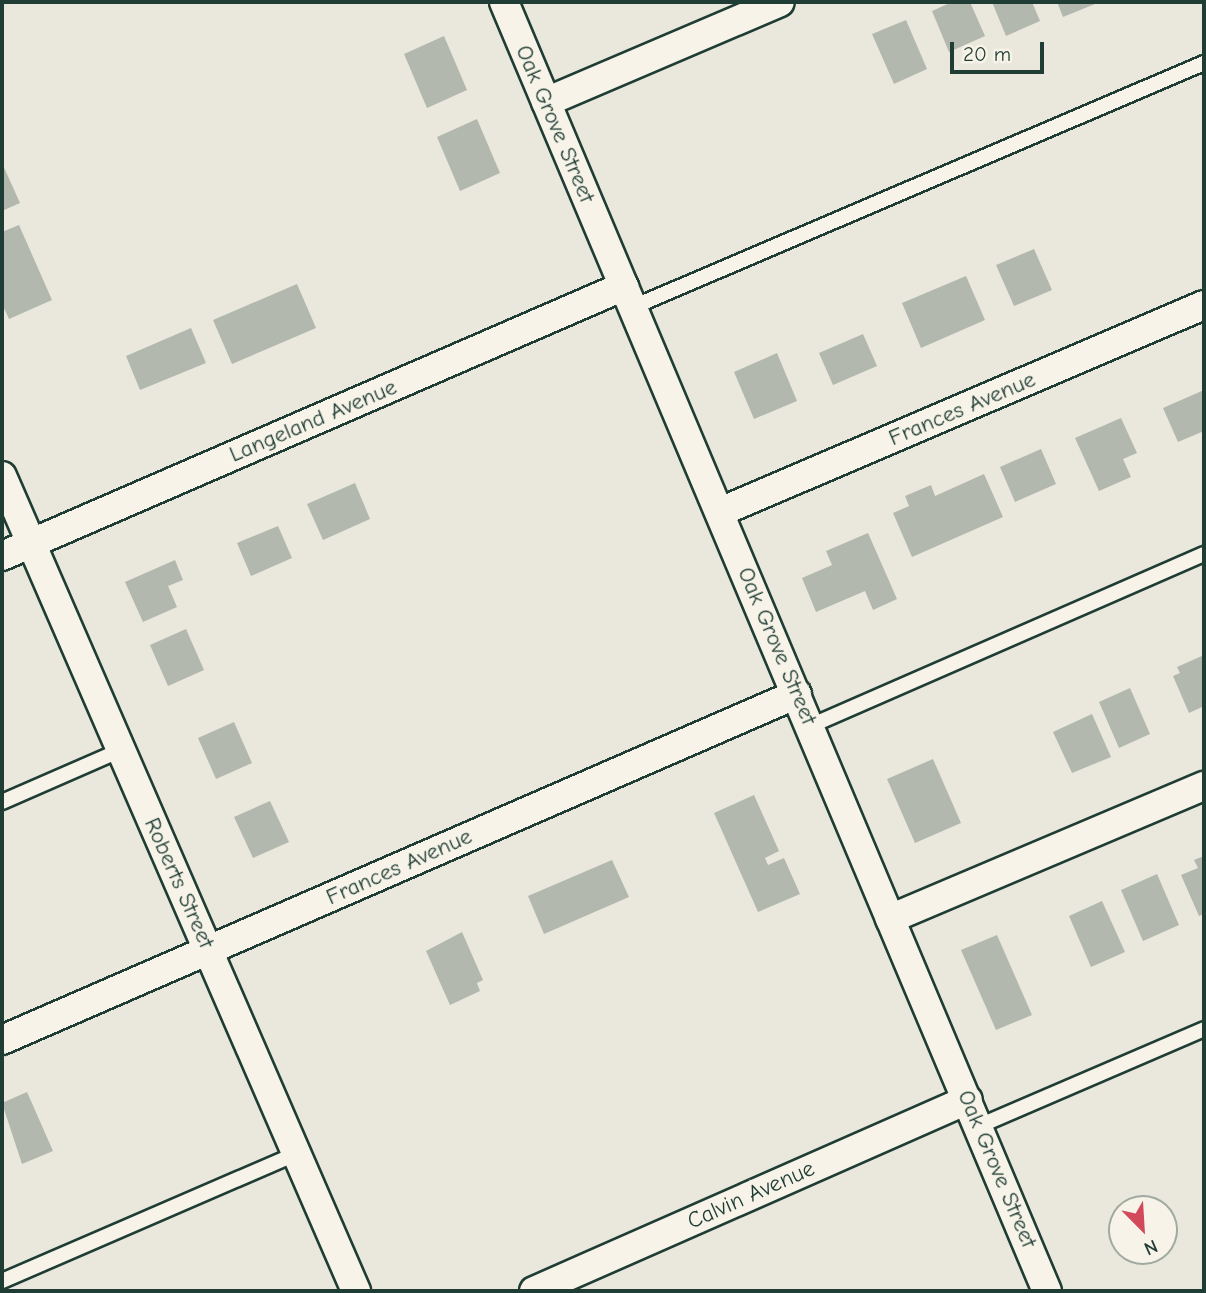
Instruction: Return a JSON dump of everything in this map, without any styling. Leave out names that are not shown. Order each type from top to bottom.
[{"type":"street","name":"Oak Grove Street","points":[[504,2],[1047,1291]]},
{"type":"street","points":[[546,102],[780,2]]},
{"type":"street","name":"Langeland Avenue","points":[[2,556],[628,297]]},
{"type":"street","name":"Frances Avenue","points":[[720,512],[1204,305]]},
{"type":"street","name":"Roberts Street","points":[[2,476],[356,1291]]},
{"type":"street","name":"Frances Avenue","points":[[2,1040],[797,694]]},
{"type":"street","points":[[890,919],[1204,786]]},
{"type":"street","name":"Calvin Avenue","points":[[534,1291],[968,1100]]},
{"type":"lane","points":[[628,297],[1204,63]]},
{"type":"lane","points":[[810,726],[1204,554]]},
{"type":"lane","points":[[2,802],[121,750]]},
{"type":"lane","points":[[979,1126],[1204,1029]]},
{"type":"lane","points":[[2,1281],[295,1154]]},
{"type":"building","points":[[952,2],[970,2],[985,36],[949,52],[932,11]]},
{"type":"building","points":[[992,2],[1032,2],[1040,21],[1006,36]]},
{"type":"building","points":[[1057,2],[1100,2],[1063,17]]},
{"type":"building","points":[[906,20],[927,69],[894,84],[872,34]]},
{"type":"building","points":[[444,36],[467,90],[427,108],[404,54]]},
{"type":"building","points":[[477,119],[500,173],[460,191],[437,137]]},
{"type":"building","points":[[2,163],[20,203],[2,211]]},
{"type":"building","points":[[19,225],[52,300],[9,319],[2,304],[2,232]]},
{"type":"building","points":[[1034,249],[1052,290],[1014,306],[996,265]]},
{"type":"building","points":[[966,276],[985,320],[921,348],[902,303]]},
{"type":"building","points":[[297,284],[316,328],[232,364],[213,320]]},
{"type":"building","points":[[191,328],[206,363],[140,390],[126,356]]},
{"type":"building","points":[[863,334],[877,366],[833,385],[819,353]]},
{"type":"building","points":[[777,353],[797,401],[754,419],[734,372]]},
{"type":"building","points":[[1204,390],[1204,431],[1178,442],[1163,408]]},
{"type":"building","points":[[1121,418],[1137,453],[1123,459],[1131,477],[1099,491],[1075,438]]},
{"type":"building","points":[[1041,449],[1056,484],[1015,502],[1000,467]]},
{"type":"building","points":[[984,474],[1003,517],[912,557],[893,513],[909,506],[905,496],[931,485],[935,496]]},
{"type":"building","points":[[355,483],[370,519],[323,540],[307,504]]},
{"type":"building","points":[[278,526],[292,558],[251,576],[237,543]]},
{"type":"building","points":[[868,533],[897,599],[873,610],[865,591],[816,612],[802,578],[832,565],[826,551]]},
{"type":"building","points":[[175,560],[183,580],[168,586],[177,607],[143,622],[125,582]]},
{"type":"building","points":[[186,629],[204,670],[168,686],[150,645]]},
{"type":"building","points":[[1204,655],[1204,712],[1202,707],[1189,713],[1173,676],[1180,673],[1177,667]]},
{"type":"building","points":[[1130,688],[1150,734],[1119,748],[1099,702]]},
{"type":"building","points":[[1092,714],[1111,757],[1072,773],[1053,732]]},
{"type":"building","points":[[234,722],[252,763],[216,779],[198,738]]},
{"type":"building","points":[[933,759],[961,823],[915,843],[887,779]]},
{"type":"building","points":[[754,795],[779,851],[765,858],[768,865],[784,858],[800,894],[758,912],[714,813]]},
{"type":"building","points":[[270,801],[289,842],[253,858],[234,817]]},
{"type":"building","points":[[1204,856],[1204,914],[1199,916],[1181,875],[1198,868],[1194,860]]},
{"type":"building","points":[[612,860],[629,897],[544,934],[528,896]]},
{"type":"building","points":[[1157,874],[1179,925],[1143,941],[1121,890]]},
{"type":"building","points":[[1102,901],[1125,952],[1091,967],[1069,916]]},
{"type":"building","points":[[462,932],[483,980],[477,983],[480,991],[450,1005],[426,951]]},
{"type":"building","points":[[997,935],[1032,1015],[996,1030],[961,950]]},
{"type":"building","points":[[27,1092],[53,1151],[22,1164],[2,1103]]}]
